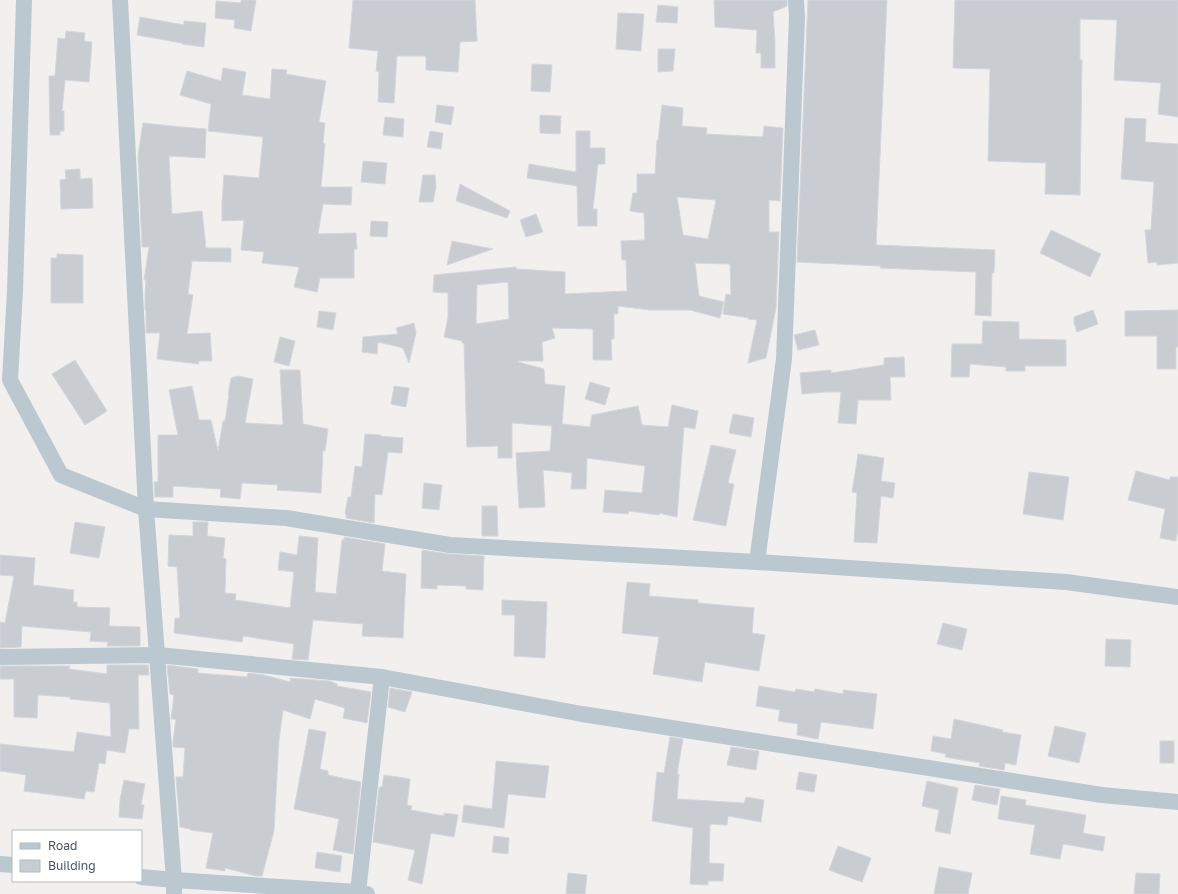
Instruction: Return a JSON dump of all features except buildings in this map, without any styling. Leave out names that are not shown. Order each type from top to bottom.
[{"type":"street","points":[[24,0],[15,283],[10,380],[61,475],[146,509],[286,518],[450,545],[757,562],[1066,582],[1178,597]]},
{"type":"street","points":[[120,0],[146,509],[174,887]]},
{"type":"street","points":[[757,562],[784,359],[797,17],[796,0]]},
{"type":"street","points":[[0,657],[158,655],[382,677],[582,714],[669,728],[1102,795],[1178,802]]},
{"type":"street","points":[[142,877],[174,887],[362,893],[382,677]]},
{"type":"street","points":[[0,864],[12,865]]}]
